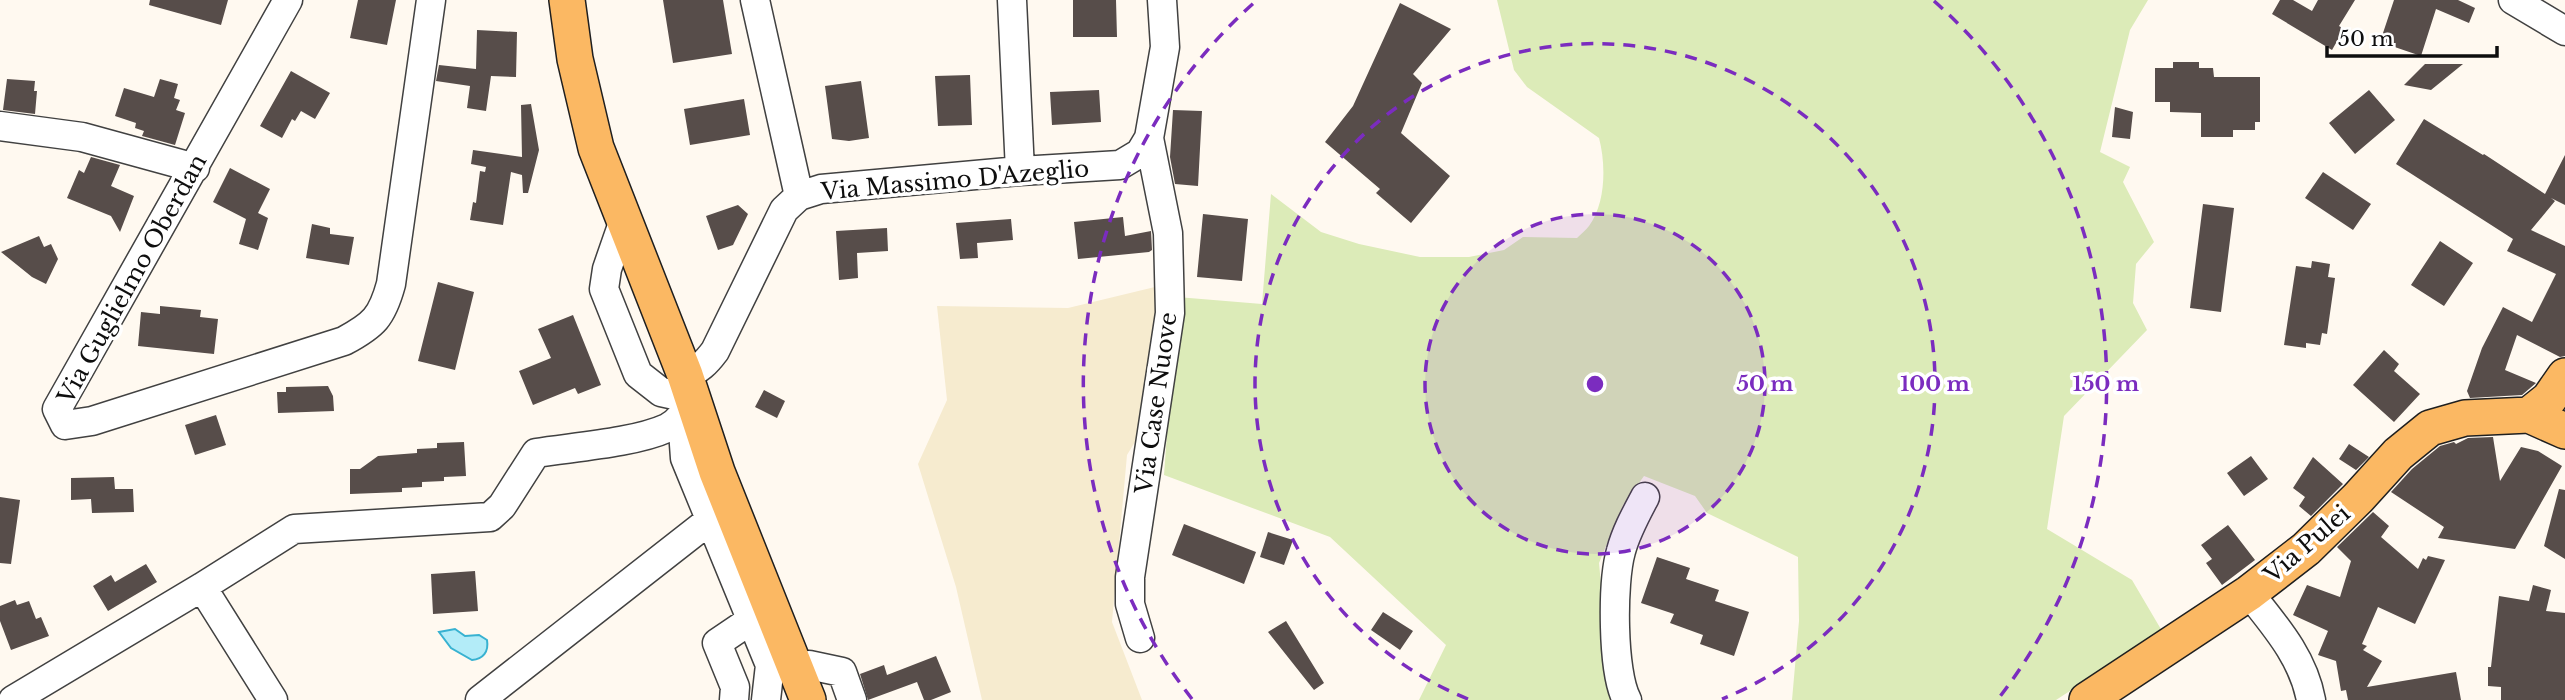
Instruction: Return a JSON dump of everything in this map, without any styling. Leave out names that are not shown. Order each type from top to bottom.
[{"type":"main road","points":[[567,0],[575,59],[596,148],[788,657],[808,700]]},
{"type":"main road","points":[[2565,376],[2549,399],[2529,415],[2565,431]]},
{"type":"main road","name":"Via Pulei","points":[[2087,700],[2249,593],[2306,549],[2398,454],[2430,428],[2465,418],[2529,415]]},
{"type":"main road","points":[[788,657],[823,700]]},
{"type":"street","name":"Via Guglielmo Oberdan","points":[[288,0],[57,409],[65,425],[92,421],[344,341],[363,331],[383,311],[391,284],[431,0]]},
{"type":"street","points":[[755,0],[799,196]]},
{"type":"street","points":[[1012,0],[1020,171]]},
{"type":"street","name":"Via Case Nuove","points":[[1140,638],[1130,604],[1130,577],[1170,313],[1167,233],[1149,138],[1165,47],[1163,0]]},
{"type":"street","points":[[2513,0],[2565,31]]},
{"type":"street","points":[[0,126],[82,137],[195,168]]},
{"type":"street","name":"Via Massimo D'Azeglio","points":[[202,587],[294,529],[490,517],[502,506],[536,453],[637,437],[668,427],[690,400],[695,372],[715,351],[784,210],[799,196],[821,189],[1120,165],[1140,153],[1149,138]]},
{"type":"street","points":[[715,351],[703,390],[690,400],[685,458],[751,620],[788,657],[842,673],[852,700]]},
{"type":"street","points":[[637,437],[659,442],[685,458]]},
{"type":"street","points":[[1627,700],[1618,668],[1616,573],[1621,549],[1645,497]]},
{"type":"street","points":[[480,700],[710,520]]},
{"type":"street","points":[[13,700],[202,587],[273,700]]},
{"type":"street","points":[[2249,593],[2291,649],[2302,668],[2311,700]]},
{"type":"street","points":[[734,700],[735,687],[717,643],[751,620]]},
{"type":"street","points":[[766,700],[788,657]]},
{"type":"shaded area","points":[[1159,286],[1147,422],[1127,455],[1112,622],[1142,700],[982,700],[956,587],[918,464],[947,400],[937,306],[1068,308]]},
{"type":"green space","points":[[1497,0],[2148,0],[2130,30],[2100,152],[2130,167],[2123,182],[2154,242],[2136,264],[2133,303],[2147,330],[2064,416],[2047,529],[2132,580],[2162,631],[2056,700],[1792,700],[1799,621],[1798,557],[1707,513],[1695,496],[1644,476],[1623,505],[1599,563],[1612,700],[1419,700],[1446,645],[1330,537],[1164,475],[1177,297],[1262,304],[1271,194],[1321,232],[1359,244],[1420,257],[1469,257],[1504,250],[1523,237],[1577,238],[1589,226],[1599,206],[1603,183],[1603,159],[1599,138],[1527,87],[1514,70]]},
{"type":"water","points":[[455,629],[465,636],[479,635],[487,640],[484,654],[472,660],[451,648],[439,632]]},
{"type":"building","points":[[150,0],[228,0],[221,25],[149,5]]},
{"type":"building","points":[[358,0],[396,0],[387,45],[350,38]]},
{"type":"building","points":[[663,0],[723,0],[732,54],[673,63]]},
{"type":"building","points":[[1073,0],[1116,0],[1117,37],[1073,37]]},
{"type":"building","points":[[2280,0],[2293,0],[2312,11],[2318,0],[2355,0],[2339,26],[2344,29],[2332,50],[2272,14]]},
{"type":"building","points":[[2394,0],[2458,0],[2475,8],[2469,23],[2436,9],[2421,56],[2380,42]]},
{"type":"building","points":[[1400,3],[1451,29],[1413,74],[1422,83],[1401,133],[1450,176],[1411,223],[1376,193],[1380,189],[1325,142],[1353,106]]},
{"type":"building","points":[[477,30],[517,32],[516,77],[491,76],[486,111],[467,108],[470,86],[436,81],[439,65],[476,69]]},
{"type":"building","points":[[2173,62],[2199,62],[2199,68],[2213,68],[2214,77],[2260,77],[2260,122],[2255,122],[2255,130],[2233,130],[2233,137],[2201,137],[2201,113],[2170,112],[2170,102],[2155,102],[2155,68],[2173,68]]},
{"type":"building","points":[[2425,64],[2463,64],[2431,90],[2404,85]]},
{"type":"building","points":[[291,71],[330,93],[315,119],[301,111],[295,121],[292,119],[282,138],[260,126]]},
{"type":"building","points":[[970,75],[972,125],[938,126],[935,76]]},
{"type":"building","points":[[7,79],[35,81],[35,114],[3,110]]},
{"type":"building","points":[[160,79],[178,84],[174,98],[180,100],[176,110],[185,113],[175,145],[142,136],[144,131],[135,128],[136,123],[115,116],[124,88],[154,97]]},
{"type":"building","points":[[861,81],[869,138],[849,141],[832,139],[825,86]]},
{"type":"building","points":[[1099,90],[1101,122],[1052,125],[1050,92]]},
{"type":"building","points":[[2369,90],[2395,120],[2355,154],[2329,123]]},
{"type":"building","points":[[744,99],[750,135],[690,145],[684,109]]},
{"type":"building","points":[[531,104],[539,150],[528,193],[523,193],[522,175],[511,172],[503,225],[470,220],[473,202],[476,203],[480,171],[485,172],[486,167],[471,164],[473,150],[522,157],[521,105]]},
{"type":"building","points":[[2115,107],[2133,112],[2130,139],[2112,137]]},
{"type":"building","points":[[1173,110],[1202,111],[1198,186],[1175,184],[1170,157]]},
{"type":"building","points":[[2424,119],[2545,194],[2565,155],[2565,205],[2551,198],[2555,201],[2531,230],[2565,246],[2565,356],[2560,357],[2517,335],[2505,370],[2536,383],[2522,395],[2470,398],[2467,391],[2482,348],[2503,307],[2532,322],[2556,274],[2507,251],[2513,239],[2396,164]]},
{"type":"building","points":[[91,157],[120,165],[111,186],[134,196],[120,232],[111,216],[67,198],[79,170],[84,173]]},
{"type":"building","points":[[230,168],[270,189],[258,213],[268,218],[258,250],[239,244],[246,219],[213,202]]},
{"type":"building","points":[[2323,172],[2371,204],[2353,230],[2305,198]]},
{"type":"building","points":[[2203,204],[2234,208],[2221,312],[2190,308]]},
{"type":"building","points":[[738,205],[748,214],[733,245],[718,250],[706,216]]},
{"type":"building","points":[[1203,214],[1248,219],[1242,281],[1197,277]]},
{"type":"building","points":[[1123,217],[1125,236],[1151,231],[1152,250],[1078,259],[1074,222]]},
{"type":"building","points":[[1011,219],[1013,240],[977,243],[978,258],[960,259],[956,223]]},
{"type":"building","points":[[312,224],[330,228],[330,234],[354,237],[349,265],[306,258]]},
{"type":"building","points":[[887,228],[888,251],[857,253],[858,278],[839,280],[836,231]]},
{"type":"building","points":[[39,236],[44,247],[51,244],[58,259],[46,284],[32,277],[1,252]]},
{"type":"building","points":[[2440,241],[2473,263],[2444,306],[2411,285]]},
{"type":"building","points":[[2312,261],[2330,264],[2328,277],[2335,278],[2327,334],[2322,333],[2320,345],[2306,343],[2306,348],[2284,345],[2296,266],[2311,268]]},
{"type":"building","points":[[438,282],[474,292],[455,370],[418,361]]},
{"type":"building","points":[[160,306],[201,310],[200,317],[218,319],[214,354],[138,346],[141,312],[160,314]]},
{"type":"building","points":[[573,315],[601,385],[578,394],[575,388],[533,405],[519,371],[551,358],[538,329]]},
{"type":"building","points":[[2384,350],[2399,364],[2394,371],[2420,394],[2394,422],[2353,385]]},
{"type":"building","points":[[328,386],[333,396],[334,411],[278,413],[277,392],[286,392],[286,387]]},
{"type":"building","points":[[764,390],[785,401],[777,418],[755,407]]},
{"type":"building","points":[[216,415],[226,445],[195,455],[185,425]]},
{"type":"building","points":[[2493,437],[2500,481],[2521,447],[2538,451],[2562,466],[2515,549],[2438,538],[2444,527],[2391,492],[2412,469],[2440,446],[2454,442],[2456,444],[2468,438]]},
{"type":"building","points":[[464,442],[466,476],[422,482],[422,487],[402,488],[402,492],[350,494],[350,469],[360,469],[378,456],[417,453],[417,449],[437,448],[437,443]]},
{"type":"building","points":[[2349,444],[2369,457],[2356,470],[2339,459]]},
{"type":"building","points":[[2251,456],[2268,479],[2244,496],[2227,473]]},
{"type":"building","points":[[2313,457],[2343,484],[2311,516],[2299,506],[2305,497],[2293,488]]},
{"type":"building","points":[[114,477],[115,489],[133,489],[134,512],[92,513],[91,499],[71,500],[71,478]]},
{"type":"building","points":[[2559,489],[2565,490],[2565,559],[2544,546]]},
{"type":"building","points":[[0,497],[20,500],[11,564],[0,563]]},
{"type":"building","points":[[2373,512],[2389,526],[2381,537],[2418,569],[2423,558],[2426,560],[2428,556],[2445,560],[2415,624],[2378,607],[2362,644],[2367,646],[2363,650],[2382,661],[2367,687],[2456,672],[2461,700],[2348,700],[2346,690],[2341,691],[2336,661],[2318,655],[2328,631],[2293,615],[2307,585],[2340,597],[2351,561],[2337,547]]},
{"type":"building","points":[[1184,524],[1256,552],[1244,584],[1172,555]]},
{"type":"building","points":[[2228,525],[2255,560],[2222,585],[2206,563],[2212,559],[2201,545]]},
{"type":"building","points":[[1268,532],[1293,540],[1284,565],[1260,557]]},
{"type":"building","points":[[1657,557],[1690,568],[1686,579],[1719,590],[1715,601],[1749,612],[1734,656],[1700,644],[1703,635],[1670,623],[1674,614],[1641,603]]},
{"type":"building","points":[[146,564],[157,582],[108,611],[93,586],[111,575],[115,582]]},
{"type":"building","points":[[475,571],[478,611],[433,614],[431,574]]},
{"type":"building","points":[[2533,585],[2551,590],[2546,611],[2565,613],[2565,700],[2501,700],[2501,687],[2488,686],[2488,667],[2491,667],[2499,596],[2529,601]]},
{"type":"building","points":[[15,600],[17,605],[29,601],[36,619],[41,617],[49,636],[11,650],[0,621],[0,606]]},
{"type":"building","points":[[1383,612],[1413,631],[1400,650],[1371,630]]},
{"type":"building","points":[[1286,621],[1324,683],[1314,690],[1268,632]]},
{"type":"building","points":[[936,656],[951,692],[924,700],[917,682],[868,700],[860,674],[884,665],[887,675]]}]
